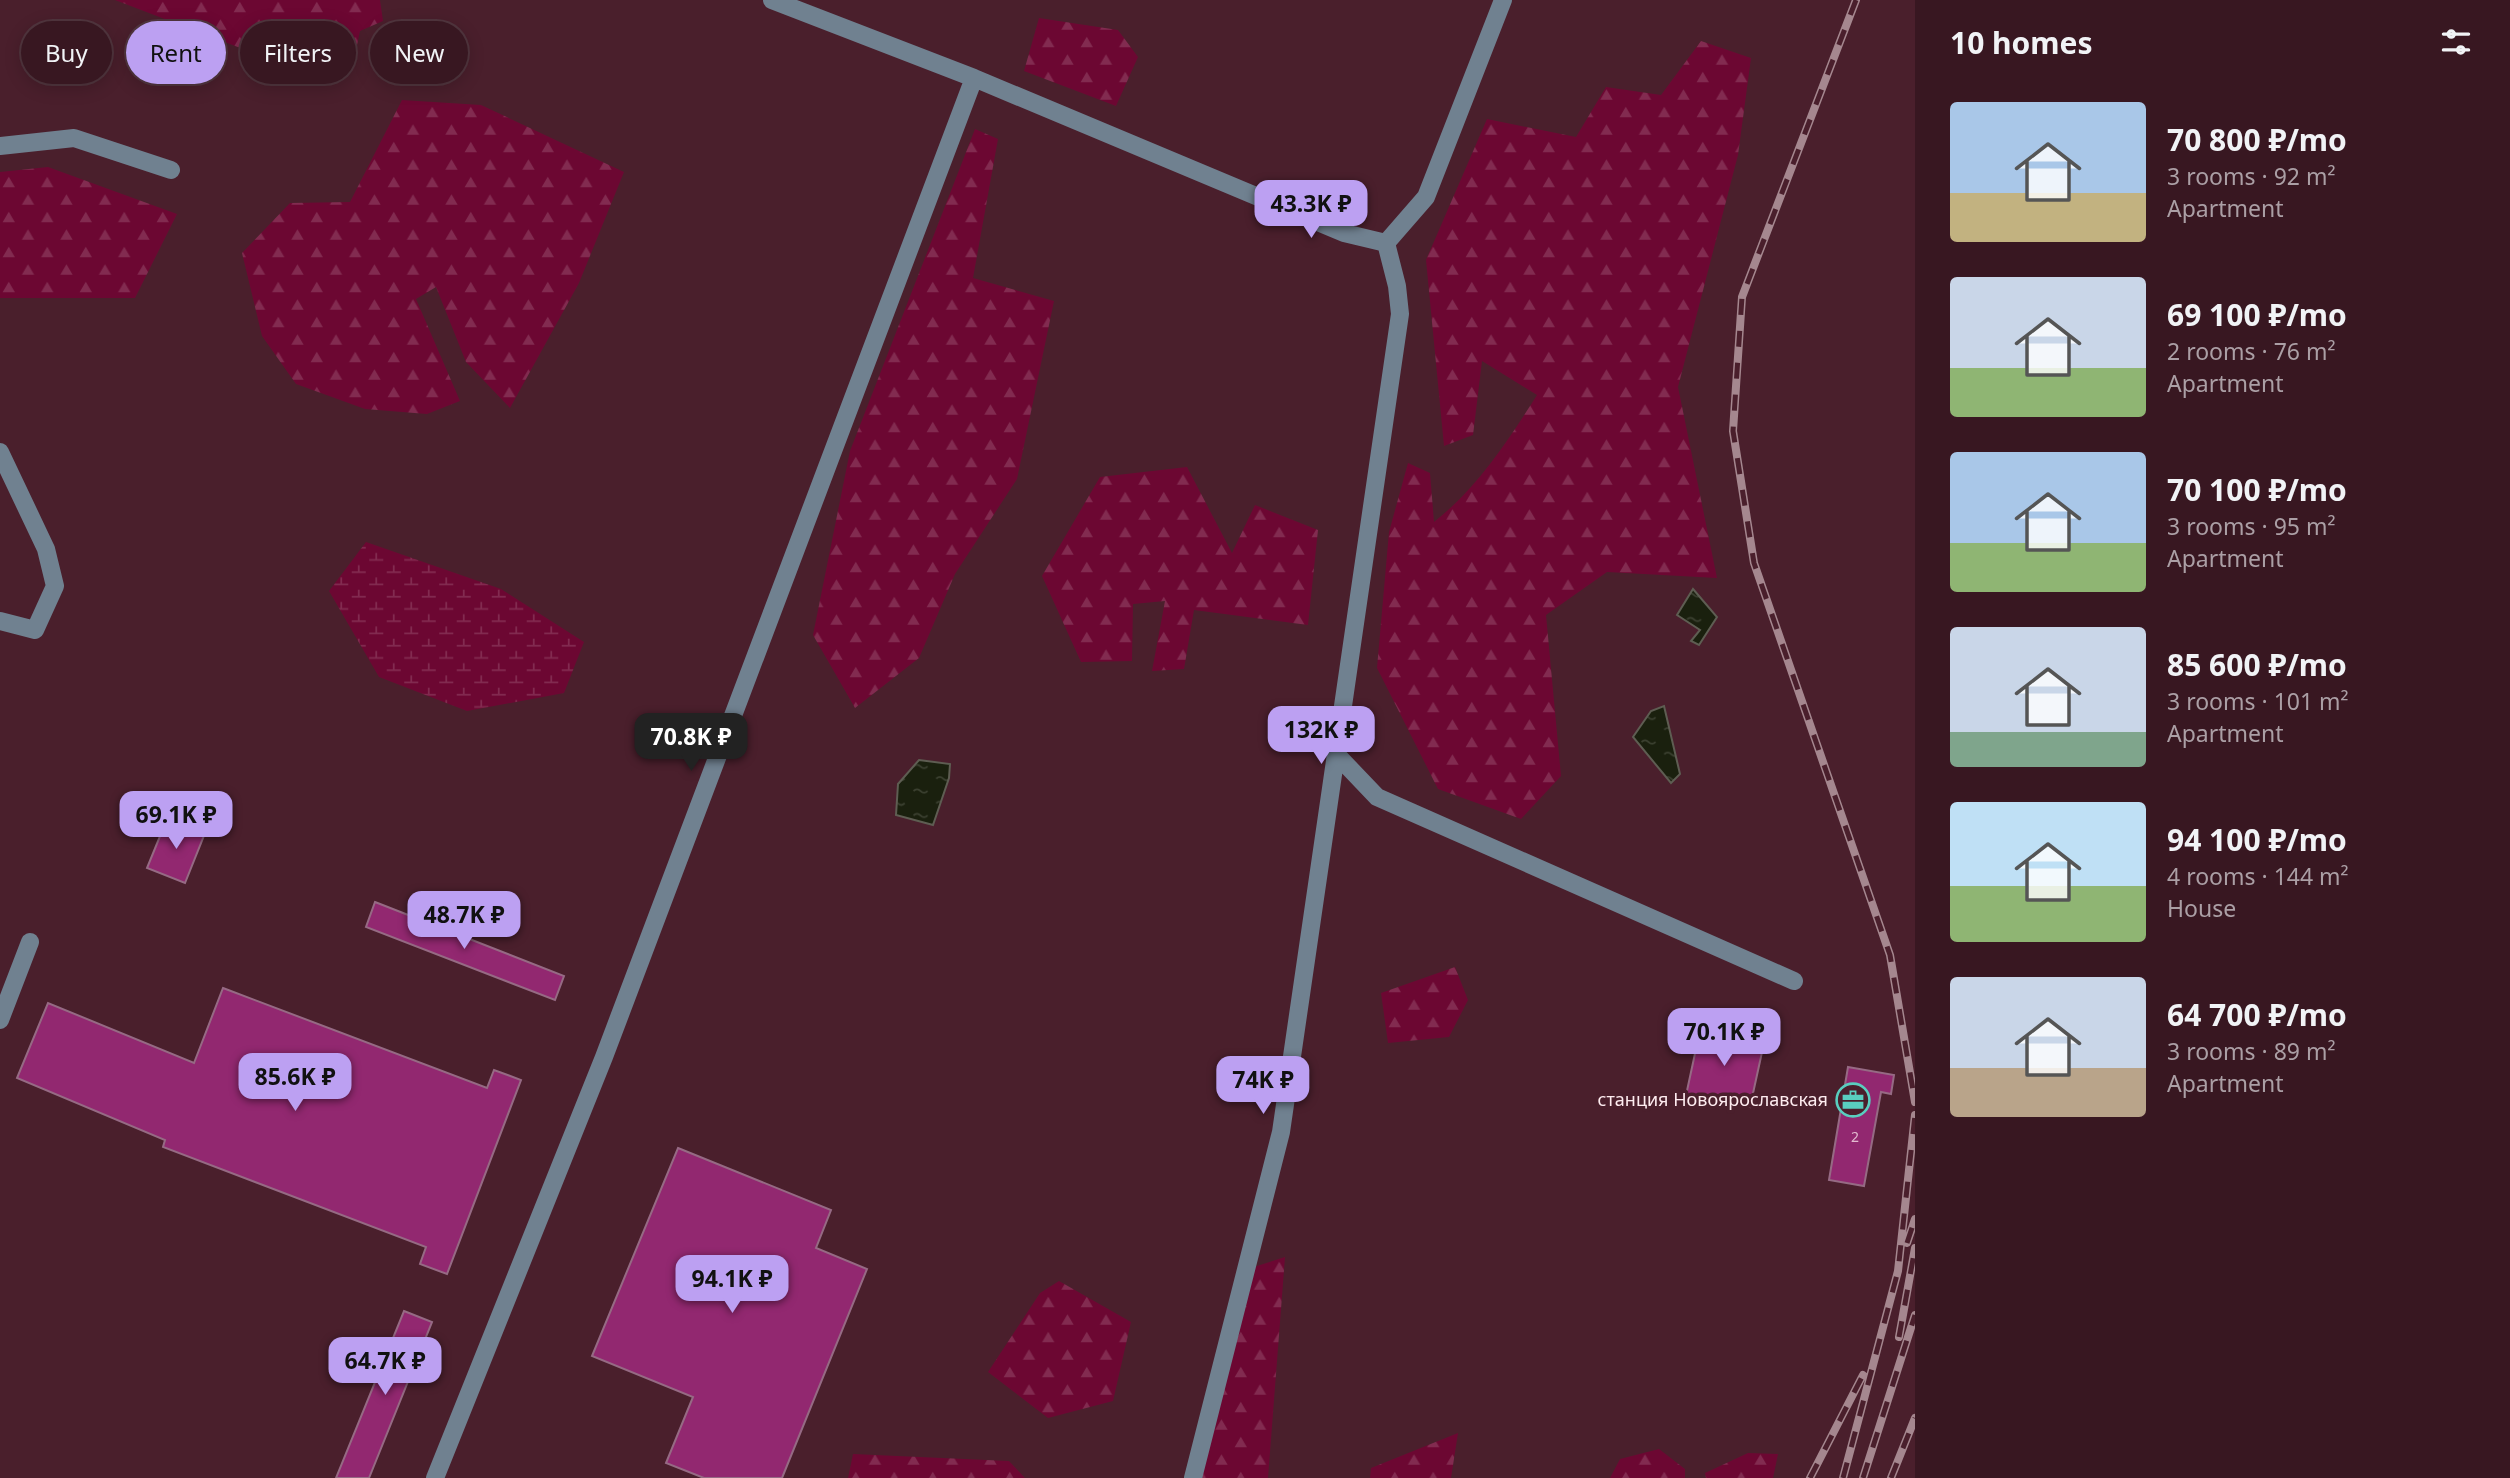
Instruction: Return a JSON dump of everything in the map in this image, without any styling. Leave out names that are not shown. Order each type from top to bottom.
[{"type":"street","points":[[772,0],[974,78],[1344,233],[1386,243]]},
{"type":"street","points":[[1386,243],[1426,197],[1503,0]]},
{"type":"street","points":[[435,1478],[604,1057],[974,78]]},
{"type":"street","points":[[0,146],[74,138],[171,170]]},
{"type":"street","points":[[1193,1478],[1280,1132],[1400,314],[1397,286],[1386,243]]},
{"type":"street","points":[[0,452],[46,549],[55,586],[35,630],[0,621]]},
{"type":"street","points":[[1336,754],[1377,797],[1794,981]]},
{"type":"street","points":[[0,1020],[30,942]]},
{"type":"green space","points":[[115,0],[380,0],[383,21],[370,21],[370,27],[360,31],[356,50],[356,21],[240,21],[240,48],[226,42],[226,21],[170,21]]},
{"type":"green space","points":[[1039,18],[1118,30],[1138,57],[1116,106],[1024,71]]},
{"type":"green space","points":[[1701,41],[1751,58],[1738,155],[1678,387],[1717,578],[1607,572],[1546,615],[1561,776],[1521,819],[1438,789],[1377,668],[1389,532],[1408,463],[1430,473],[1434,522],[1478,479],[1537,395],[1482,361],[1473,435],[1444,446],[1426,260],[1487,119],[1576,137],[1606,87],[1661,95]]},
{"type":"green space","points":[[402,100],[481,105],[624,172],[579,283],[510,408],[466,362],[436,287],[416,299],[460,401],[427,414],[365,409],[296,384],[262,336],[242,253],[290,203],[350,202]]},
{"type":"green space","points":[[975,129],[998,139],[973,278],[1054,301],[1017,479],[955,574],[919,658],[855,708],[813,635],[850,451]]},
{"type":"green space","points":[[48,167],[177,214],[135,298],[0,298],[0,172]]},
{"type":"green space","points":[[1187,467],[1232,553],[1255,505],[1318,530],[1308,625],[1194,610],[1184,669],[1152,671],[1165,601],[1133,604],[1132,661],[1081,662],[1042,576],[1100,477]]},
{"type":"green space","points":[[366,542],[501,589],[584,642],[564,693],[467,711],[379,677],[329,591]]},
{"type":"green space","points":[[1455,967],[1468,1000],[1449,1037],[1388,1043],[1381,993]]},
{"type":"green space","points":[[1285,1257],[1268,1478],[1198,1478],[1241,1271]]},
{"type":"green space","points":[[1059,1281],[1131,1322],[1113,1401],[1048,1418],[988,1372],[1040,1293]]},
{"type":"green space","points":[[1458,1433],[1451,1478],[1370,1478],[1371,1468]]},
{"type":"green space","points":[[1659,1449],[1685,1469],[1685,1478],[1610,1478],[1620,1459]]},
{"type":"green space","points":[[1748,1453],[1778,1454],[1773,1478],[1706,1478],[1705,1473]]},
{"type":"green space","points":[[853,1454],[1009,1461],[1025,1478],[848,1478]]},
{"type":"water","points":[[1693,589],[1717,617],[1699,645],[1691,641],[1700,630],[1677,615]]},
{"type":"water","points":[[1664,706],[1680,774],[1671,783],[1633,737],[1651,711]]},
{"type":"water","points":[[919,760],[950,764],[949,778],[933,825],[896,815],[898,784]]},
{"type":"building","points":[[167,819],[205,833],[185,883],[147,868]]},
{"type":"building","points":[[375,902],[564,976],[555,1000],[366,927]]},
{"type":"building","points":[[223,988],[487,1088],[494,1070],[521,1080],[447,1274],[420,1264],[426,1247],[163,1147],[165,1140],[17,1078],[48,1003],[194,1063]]},
{"type":"building","points":[[1702,1021],[1723,1025],[1721,1034],[1764,1043],[1750,1107],[1711,1098],[1710,1105],[1685,1100]]},
{"type":"building","points":[[1848,1067],[1894,1075],[1891,1094],[1881,1092],[1864,1186],[1829,1180]]},
{"type":"building","points":[[678,1148],[831,1210],[816,1248],[867,1269],[782,1478],[704,1478],[666,1463],[693,1397],[592,1356]]},
{"type":"building","points":[[404,1311],[432,1322],[369,1478],[336,1478]]},
{"type":"railway","points":[[1856,0],[1742,297],[1733,431],[1754,563],[1890,955],[1915,1102]]},
{"type":"railway","points":[[1843,1478],[1898,1271],[1915,1115]]},
{"type":"railway","points":[[1907,1243],[1915,1219]]},
{"type":"railway","points":[[1899,1337],[1915,1248]]},
{"type":"railway","points":[[1863,1478],[1915,1315]]},
{"type":"railway","points":[[1810,1478],[1863,1375]]},
{"type":"railway","points":[[1891,1478],[1915,1418]]},
{"type":"place","name":"станция Новоярославская","points":[[1853,1100]]}]
